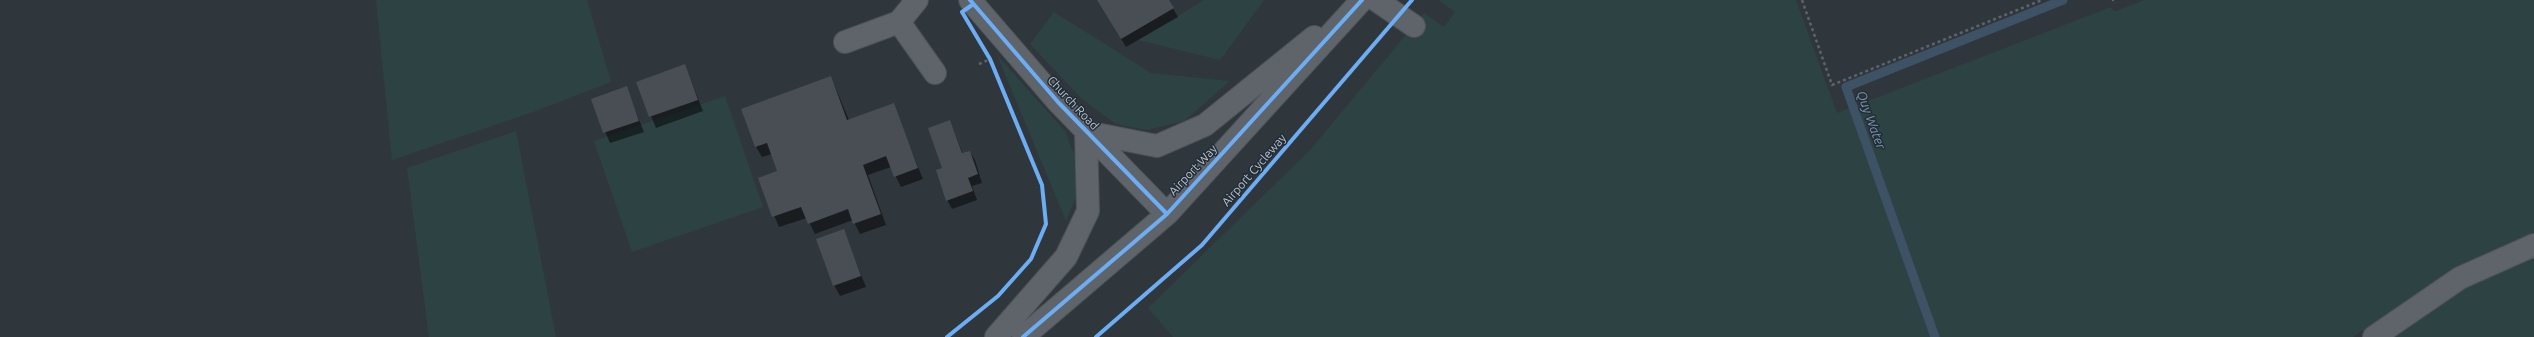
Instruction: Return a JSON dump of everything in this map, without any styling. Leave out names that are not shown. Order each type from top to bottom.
[{"type":"street","points":[[845,42],[899,22],[917,0]]},
{"type":"street","name":"Church Road","points":[[970,0],[1086,132],[1167,214]]},
{"type":"street","points":[[996,337],[1066,257],[1088,211],[1086,132],[1157,146],[1205,125],[1361,0]]},
{"type":"street","name":"Airport Way","points":[[1023,337],[1167,214],[1361,0]]},
{"type":"street","points":[[1376,0],[1414,26]]},
{"type":"street","points":[[899,22],[935,73]]},
{"type":"street","points":[[2374,337],[2460,278],[2534,245]]},
{"type":"path","points":[[1802,0],[1832,85],[2042,0]]},
{"type":"path","points":[[986,53],[992,65]]},
{"type":"path","points":[[979,64],[990,60]]},
{"type":"green space","points":[[376,0],[587,0],[611,82],[533,112],[392,160]]},
{"type":"green space","points":[[1204,0],[1264,0],[1220,60],[1138,40]]},
{"type":"green space","points":[[1439,0],[1796,0],[1837,113],[2111,7],[2114,12],[2144,0],[2534,0],[2534,235],[2496,250],[2437,281],[2353,337],[1173,337],[1148,308],[1310,150],[1424,13],[1444,27],[1455,12]]},
{"type":"green space","points":[[1054,12],[1151,73],[1230,81],[1184,121],[1147,130],[1116,124],[1083,100],[1030,44]]},
{"type":"green space","points":[[997,55],[1065,131],[1078,164],[1079,189],[1066,221]]},
{"type":"green space","points":[[725,96],[763,207],[632,252],[594,141]]},
{"type":"green space","points":[[516,131],[556,337],[429,337],[407,168]]},
{"type":"green space","points":[[2534,254],[2534,337],[2385,337],[2449,294]]},
{"type":"building","points":[[1097,0],[1169,0],[1174,8],[1121,39]]},
{"type":"building","points":[[685,64],[698,100],[649,117],[636,82]]},
{"type":"building","points":[[831,76],[847,120],[894,103],[918,168],[894,177],[886,156],[863,165],[881,214],[853,224],[848,209],[808,224],[801,207],[772,217],[758,178],[777,171],[767,143],[755,147],[741,109]]},
{"type":"building","points":[[627,86],[639,121],[603,133],[591,99]]},
{"type":"building","points":[[950,120],[962,153],[970,151],[978,174],[968,178],[973,191],[946,201],[936,170],[942,168],[928,128]]},
{"type":"building","points":[[844,229],[861,276],[833,286],[816,239]]},
{"type":"waterway","name":"Quy Water","points":[[1935,337],[1846,87],[2063,0]]},
{"type":"cycle path","points":[[970,0],[1058,102],[1167,214]]},
{"type":"cycle path","points":[[1023,337],[1167,214],[1362,0]]},
{"type":"cycle path","name":"Airport Cycleway","points":[[1096,337],[1202,245],[1412,0]]},
{"type":"cycle path","points":[[947,337],[998,296],[1031,259],[1046,224],[1042,185],[990,59],[962,12],[972,5]]}]
